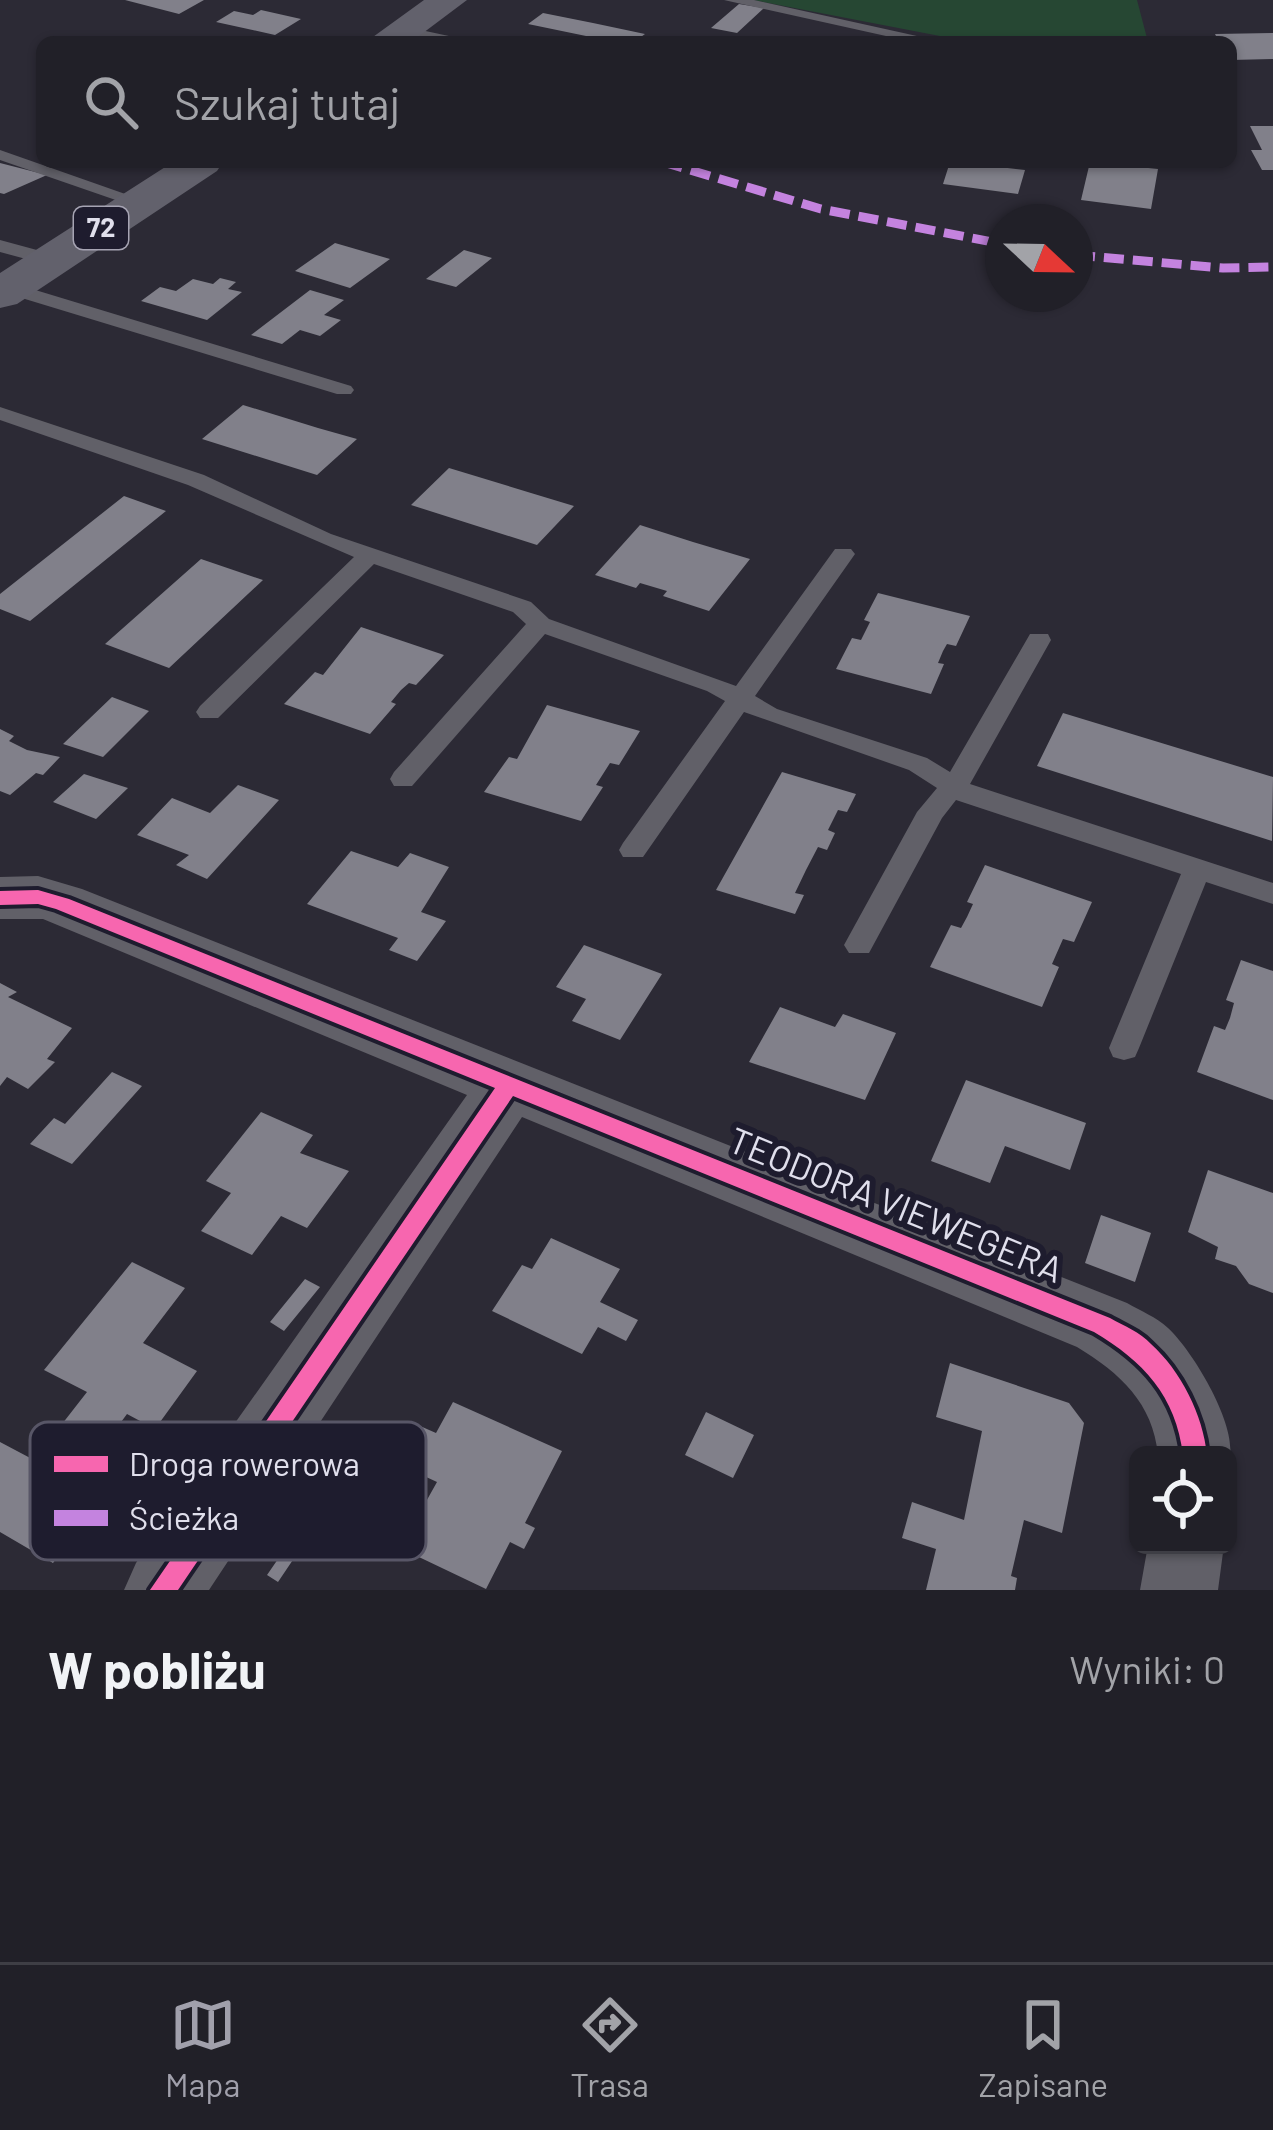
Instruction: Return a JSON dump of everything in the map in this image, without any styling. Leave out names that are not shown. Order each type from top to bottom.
[{"type":"main road","points":[[393,36],[448,0]]},
{"type":"main road","name":"72","points":[[3,276],[52,260],[193,168]]},
{"type":"street","name":"TEODORA VIEWEGERA","points":[[0,898],[38,897],[62,904],[1102,1325],[1142,1350],[1185,1415],[1193,1446]]},
{"type":"street","points":[[278,1422],[510,1084]]},
{"type":"street","points":[[1179,1590],[1185,1554]]},
{"type":"street","points":[[163,1590],[184,1560]]},
{"type":"lane","points":[[732,0],[907,36]]},
{"type":"lane","points":[[0,154],[36,163]]},
{"type":"lane","points":[[54,168],[92,188],[140,202]]},
{"type":"lane","points":[[3,276],[344,390]]},
{"type":"lane","points":[[0,413],[196,480],[254,510],[522,608],[540,624],[716,685],[767,716],[918,764],[968,794],[1273,894]]},
{"type":"lane","points":[[633,850],[843,554]]},
{"type":"lane","points":[[209,712],[370,555]]},
{"type":"lane","points":[[403,778],[540,624]]},
{"type":"lane","points":[[860,945],[931,812],[970,765],[1039,640]]},
{"type":"lane","points":[[1124,1048],[1197,869]]},
{"type":"green space","points":[[753,0],[1137,0],[1146,36],[940,36]]},
{"type":"building","points":[[125,0],[204,0],[179,14]]},
{"type":"building","points":[[739,4],[764,8],[737,33],[711,28]]},
{"type":"building","points":[[261,10],[301,19],[275,35],[216,22],[234,11],[253,15]]},
{"type":"building","points":[[543,13],[645,34],[586,36],[528,24]]},
{"type":"building","points":[[1273,33],[1273,59],[1237,60],[1237,36],[1215,34]]},
{"type":"building","points":[[1250,126],[1273,126],[1273,170],[1262,170],[1251,150],[1262,150]]},
{"type":"building","points":[[0,163],[47,175],[0,193]]},
{"type":"building","points":[[948,168],[1025,170],[1018,194],[943,184]]},
{"type":"building","points":[[1089,168],[1158,169],[1151,209],[1081,200]]},
{"type":"building","points":[[335,243],[390,259],[350,288],[295,271]]},
{"type":"building","points":[[464,250],[492,258],[456,287],[426,279]]},
{"type":"building","points":[[220,278],[236,282],[228,289],[242,292],[207,320],[141,301],[160,287],[176,291],[193,279],[213,284]]},
{"type":"building","points":[[310,290],[344,300],[324,315],[341,320],[320,336],[300,330],[282,344],[251,335]]},
{"type":"building","points":[[243,405],[357,439],[317,475],[202,439]]},
{"type":"building","points":[[449,468],[574,506],[537,545],[411,505]]},
{"type":"building","points":[[124,496],[166,511],[30,621],[0,609],[0,594]]},
{"type":"building","points":[[640,525],[750,559],[709,611],[663,596],[667,591],[640,583],[636,588],[595,575]]},
{"type":"building","points":[[201,559],[263,580],[169,668],[105,644]]},
{"type":"building","points":[[878,593],[970,616],[956,646],[947,644],[943,651],[938,663],[944,664],[931,694],[836,669],[852,638],[861,640],[870,622],[864,620]]},
{"type":"building","points":[[361,627],[444,655],[416,685],[409,683],[401,690],[391,702],[396,704],[370,734],[284,704],[315,672],[323,675]]},
{"type":"building","points":[[112,697],[149,711],[103,757],[63,744]]},
{"type":"building","points":[[547,705],[640,731],[619,765],[610,763],[596,785],[603,787],[581,821],[484,792],[509,757],[517,759]]},
{"type":"building","points":[[1063,713],[1273,777],[1272,841],[1037,766]]},
{"type":"building","points":[[0,729],[14,736],[9,741],[27,750],[60,757],[43,775],[36,773],[10,795],[0,791]]},
{"type":"building","points":[[782,772],[856,794],[847,812],[838,810],[828,830],[835,833],[827,850],[818,847],[806,870],[795,893],[804,895],[795,914],[716,890]]},
{"type":"building","points":[[84,774],[128,788],[96,819],[53,802]]},
{"type":"building","points":[[238,785],[279,800],[207,879],[176,865],[189,855],[137,835],[172,798],[210,813]]},
{"type":"building","points":[[351,851],[398,867],[410,853],[449,867],[421,912],[446,921],[417,961],[389,950],[398,938],[307,904]]},
{"type":"building","points":[[985,865],[1092,902],[1074,942],[1063,939],[1052,964],[1059,967],[1042,1007],[930,967],[951,925],[961,928],[967,917],[973,904],[967,902]]},
{"type":"building","points":[[584,945],[662,974],[620,1040],[572,1021],[586,999],[556,987]]},
{"type":"building","points":[[1241,960],[1273,971],[1273,1100],[1197,1072],[1214,1026],[1225,1030],[1230,1018],[1234,1003],[1226,1000]]},
{"type":"building","points":[[0,983],[17,992],[8,997],[72,1028],[47,1059],[55,1062],[28,1089],[7,1077],[0,1086]]},
{"type":"building","points":[[780,1007],[835,1027],[843,1014],[896,1033],[865,1100],[749,1062]]},
{"type":"building","points":[[112,1072],[142,1086],[72,1164],[30,1144],[54,1118],[65,1124]]},
{"type":"building","points":[[966,1080],[1086,1123],[1070,1170],[1005,1146],[990,1183],[931,1161]]},
{"type":"building","points":[[261,1112],[313,1135],[300,1153],[349,1171],[307,1228],[281,1216],[252,1255],[201,1231],[231,1193],[206,1181]]},
{"type":"building","points":[[1208,1170],[1273,1193],[1273,1293],[1249,1284],[1236,1266],[1215,1259],[1218,1247],[1188,1232]]},
{"type":"building","points":[[1101,1215],[1151,1233],[1135,1282],[1085,1263]]},
{"type":"building","points":[[551,1238],[620,1269],[600,1302],[638,1320],[626,1341],[598,1327],[582,1354],[492,1311],[522,1265],[532,1269]]},
{"type":"building","points":[[132,1262],[185,1288],[143,1343],[197,1371],[160,1422],[142,1422],[127,1414],[121,1422],[64,1422],[87,1392],[44,1370]]},
{"type":"building","points":[[305,1279],[320,1287],[284,1331],[270,1322]]},
{"type":"building","points":[[950,1363],[1069,1403],[1084,1423],[1062,1533],[1024,1520],[1011,1576],[1017,1578],[1015,1590],[926,1590],[936,1549],[902,1538],[912,1502],[964,1520],[982,1431],[936,1417]]},
{"type":"building","points":[[453,1402],[562,1451],[525,1523],[535,1528],[524,1549],[510,1542],[486,1589],[425,1560],[426,1502],[437,1482],[426,1477],[426,1429],[436,1433]]},
{"type":"building","points":[[706,1412],[754,1435],[733,1478],[685,1455]]},
{"type":"building","points":[[0,1442],[30,1458],[30,1550],[0,1532]]},
{"type":"building","points":[[277,1560],[293,1560],[278,1582],[267,1575]]},
{"type":"marked path","points":[[683,168],[821,209],[985,241]]},
{"type":"marked path","points":[[1093,257],[1223,268],[1273,267]]},
{"type":"cycle path","points":[[0,898],[38,897],[62,904],[1102,1325],[1139,1347],[1162,1373],[1185,1413],[1194,1446]]},
{"type":"cycle path","points":[[278,1422],[510,1084]]},
{"type":"cycle path","points":[[163,1590],[184,1560]]}]
